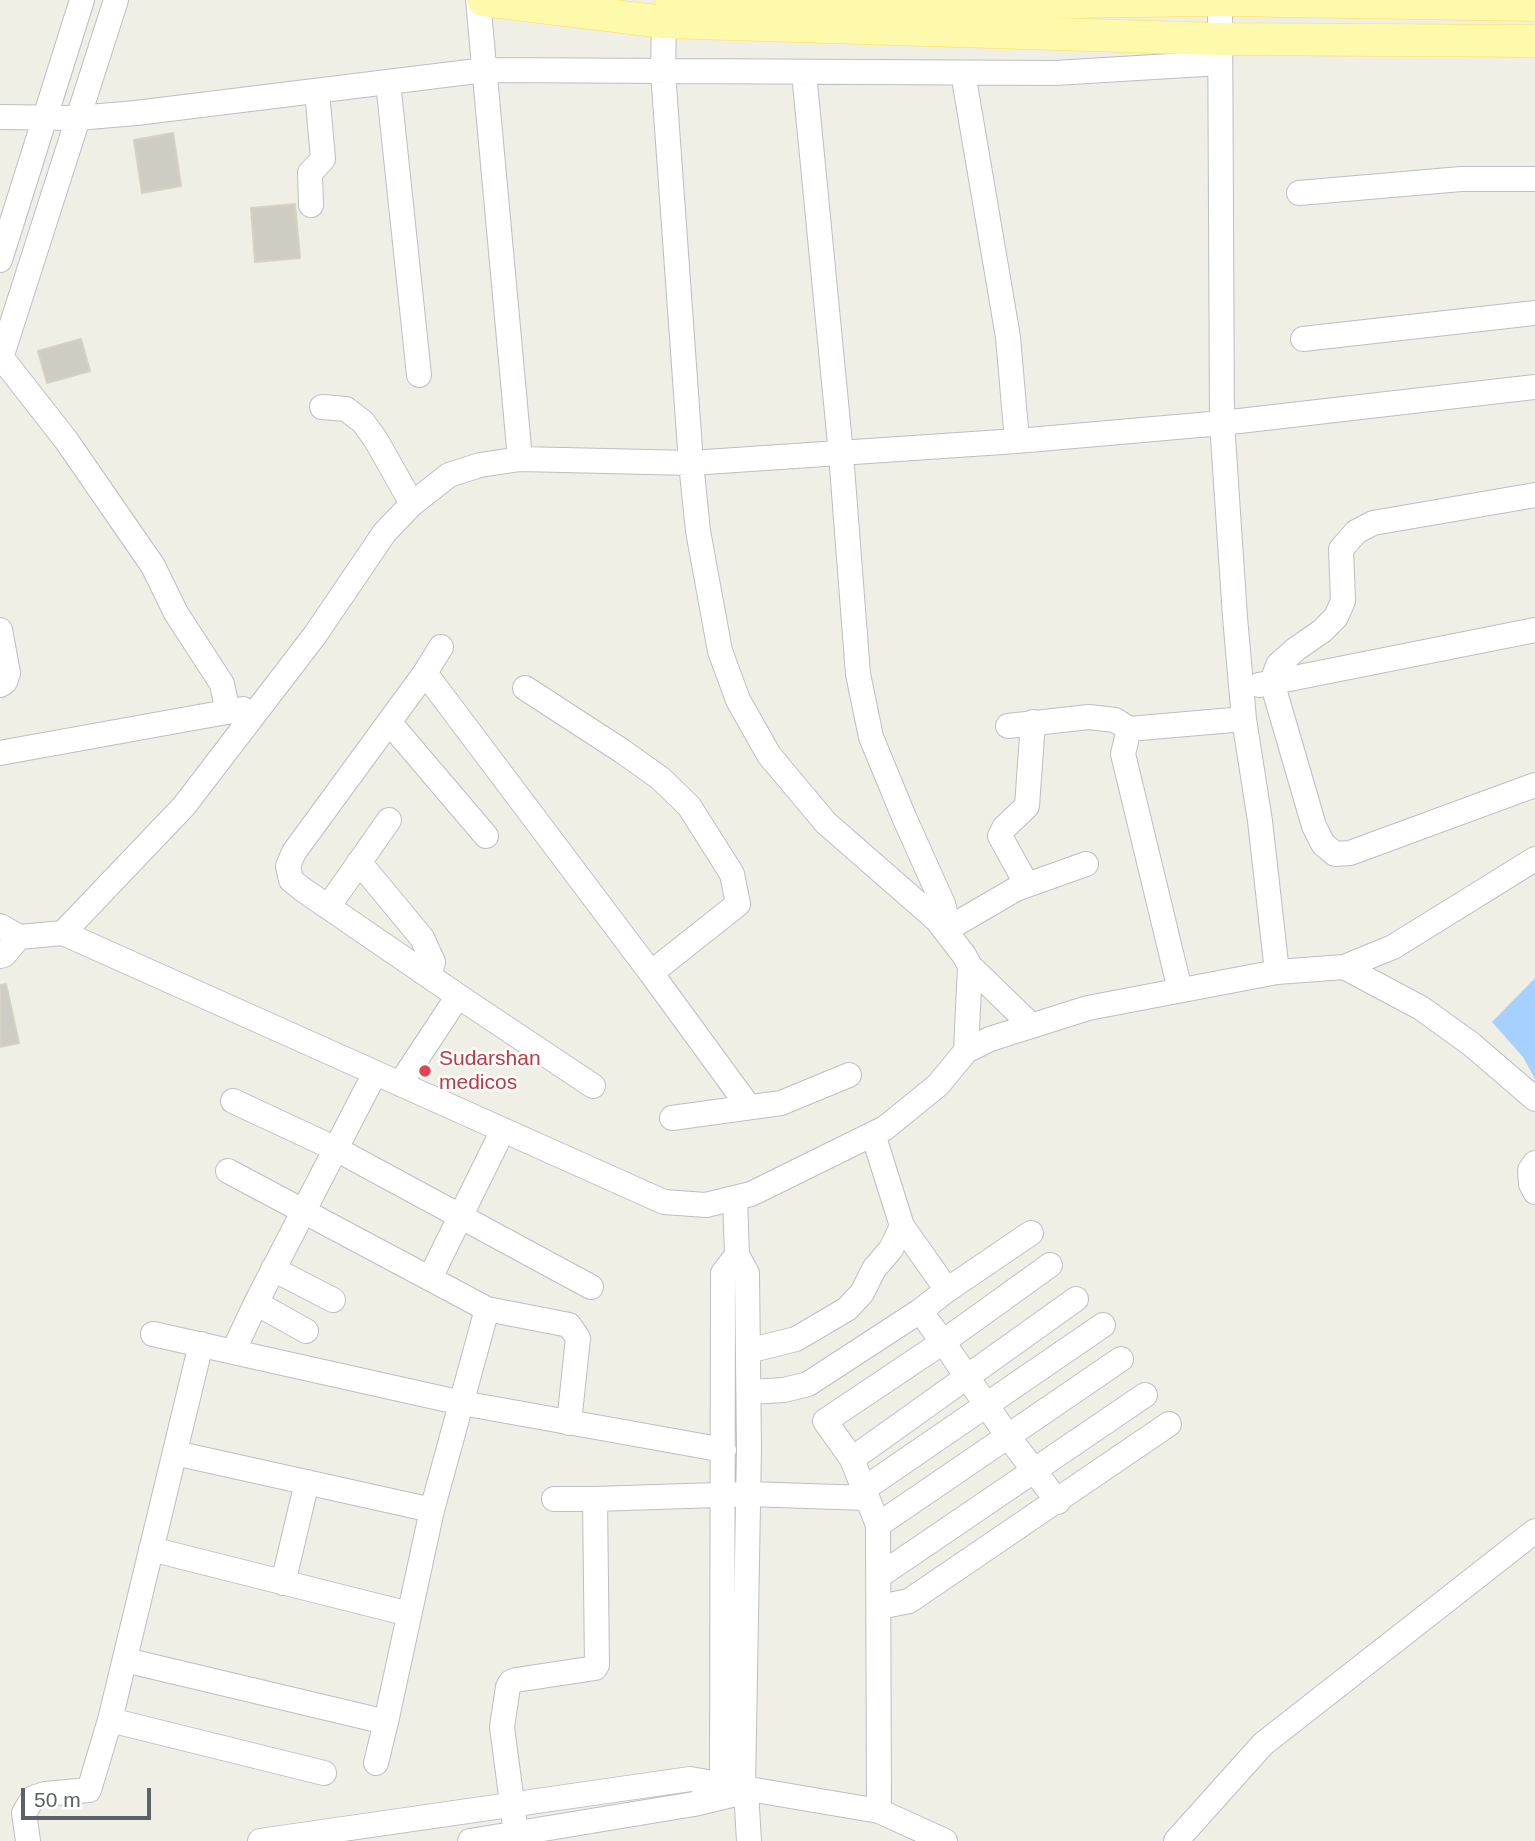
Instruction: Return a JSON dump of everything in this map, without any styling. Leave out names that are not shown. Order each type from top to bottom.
[{"type":"main road","points":[[480,0],[1220,51],[1535,41]]},
{"type":"main road","points":[[668,11],[730,1],[1222,0],[1535,5]]},
{"type":"street","points":[[0,260],[82,0]]},
{"type":"street","points":[[116,0],[1,359],[66,440],[153,566],[176,613],[222,684],[228,712]]},
{"type":"street","points":[[480,0],[520,459]]},
{"type":"street","points":[[1222,0],[1222,423],[1244,719],[1260,821],[1277,972]]},
{"type":"street","points":[[668,11],[663,72],[691,463],[698,531],[720,652],[738,700],[769,755],[826,823],[951,934],[970,966],[1031,1026]]},
{"type":"street","points":[[0,117],[77,118],[485,71],[1055,73],[1220,51]]},
{"type":"street","points":[[804,73],[841,454],[858,674],[871,737],[943,904],[951,934]]},
{"type":"street","points":[[963,73],[1008,337],[1017,441]]},
{"type":"street","points":[[388,82],[419,375]]},
{"type":"street","points":[[311,205],[310,173],[323,159],[317,91]]},
{"type":"street","points":[[1299,193],[1461,180],[1535,179]]},
{"type":"street","points":[[1303,340],[1535,313]]},
{"type":"street","points":[[64,933],[184,806],[315,635],[385,532],[412,504],[449,475],[480,465],[520,459],[691,463],[1017,441],[1222,423],[1535,387]]},
{"type":"street","points":[[322,407],[346,409],[363,422],[412,504]]},
{"type":"street","points":[[1535,495],[1373,523],[1356,532],[1341,549],[1343,601],[1336,617],[1278,665],[1272,682],[1314,826],[1323,844],[1335,854],[1350,853],[1535,785]]},
{"type":"street","points":[[1241,688],[1535,629]]},
{"type":"street","points":[[0,630],[8,673],[5,682],[0,685]]},
{"type":"street","points":[[441,647],[425,673],[294,852],[288,866],[291,880],[593,1086]]},
{"type":"street","points":[[425,673],[749,1107]]},
{"type":"street","points":[[525,688],[660,778],[689,806],[732,874],[738,904],[651,973]]},
{"type":"street","points":[[0,753],[261,706]]},
{"type":"street","points":[[1008,726],[1104,718],[1115,720],[1129,729],[1244,719]]},
{"type":"street","points":[[389,722],[486,836]]},
{"type":"street","points":[[1027,886],[1000,836],[1004,828],[1027,806],[1033,723]]},
{"type":"street","points":[[1129,729],[1123,754],[1180,990]]},
{"type":"street","points":[[328,907],[389,820]]},
{"type":"street","points":[[0,956],[4,955],[9,931],[64,933],[664,1202],[706,1205],[751,1194],[885,1128],[938,1085],[966,1051],[990,1040],[1088,1007],[1277,972],[1345,967],[1393,947],[1535,859]]},
{"type":"street","points":[[359,862],[422,938],[433,962],[429,976]]},
{"type":"street","points":[[951,934],[1016,889],[1086,864]]},
{"type":"street","points":[[966,1051],[970,966]]},
{"type":"street","points":[[1345,967],[1421,1008],[1471,1044],[1535,1099]]},
{"type":"street","points":[[400,1084],[458,996]]},
{"type":"street","points":[[233,1352],[375,1073]]},
{"type":"street","points":[[672,1118],[781,1103],[849,1075]]},
{"type":"street","points":[[233,1101],[336,1150],[591,1287]]},
{"type":"street","points":[[430,1278],[503,1130]]},
{"type":"street","points":[[873,1134],[902,1226],[947,1290]]},
{"type":"street","points":[[1535,1163],[1530,1170],[1531,1184],[1535,1192]]},
{"type":"street","points":[[228,1171],[487,1309],[569,1325],[578,1338],[569,1423]]},
{"type":"street","points":[[735,1198],[737,1255],[747,1273],[749,1392],[741,1788]]},
{"type":"street","points":[[748,1352],[796,1339],[847,1309],[862,1293],[874,1269],[891,1249],[902,1226]]},
{"type":"street","points":[[749,1392],[784,1390],[808,1384],[920,1311],[1031,1233]]},
{"type":"street","points":[[737,1255],[723,1273],[723,1494],[741,1788],[749,1841]]},
{"type":"street","points":[[825,1421],[943,1342],[1050,1265]]},
{"type":"street","points":[[273,1269],[333,1300]]},
{"type":"street","points":[[852,1459],[1076,1299]]},
{"type":"street","points":[[256,1303],[306,1331]]},
{"type":"street","points":[[376,1763],[432,1510],[487,1309]]},
{"type":"street","points":[[920,1311],[1007,1435],[1058,1502]]},
{"type":"street","points":[[554,1499],[723,1494],[866,1494],[1103,1325]]},
{"type":"street","points":[[153,1334],[462,1403],[724,1450]]},
{"type":"street","points":[[28,1841],[24,1813],[33,1798],[45,1794],[89,1790],[110,1720],[201,1345]]},
{"type":"street","points":[[878,1525],[1121,1359]]},
{"type":"street","points":[[801,1386],[852,1459],[878,1525],[879,1811]]},
{"type":"street","points":[[879,1576],[1145,1395]]},
{"type":"street","points":[[880,1607],[909,1601],[1169,1424]]},
{"type":"street","points":[[175,1453],[432,1510]]},
{"type":"street","points":[[283,1583],[307,1482]]},
{"type":"street","points":[[517,1837],[502,1727],[509,1684],[516,1680],[595,1668],[597,1665],[595,1499]]},
{"type":"street","points":[[1176,1841],[1263,1744],[1535,1531]]},
{"type":"street","points":[[151,1549],[409,1614]]},
{"type":"street","points":[[125,1660],[386,1722]]},
{"type":"street","points":[[110,1720],[324,1773]]},
{"type":"street","points":[[260,1841],[690,1779],[879,1811],[945,1841]]},
{"type":"street","points":[[470,1841],[517,1837],[694,1804],[741,1788]]},
{"type":"water","points":[[1535,978],[1535,1079],[1523,1057],[1492,1022]]},
{"type":"building","points":[[173,133],[181,186],[142,193],[134,140]]},
{"type":"building","points":[[295,204],[300,258],[255,262],[251,208]]},
{"type":"building","points":[[81,339],[90,371],[47,383],[38,351]]},
{"type":"building","points":[[6,984],[19,1043],[0,1047],[0,985]]},
{"type":"place","name":"Sudarshan medicos","points":[[425,1071]]}]
